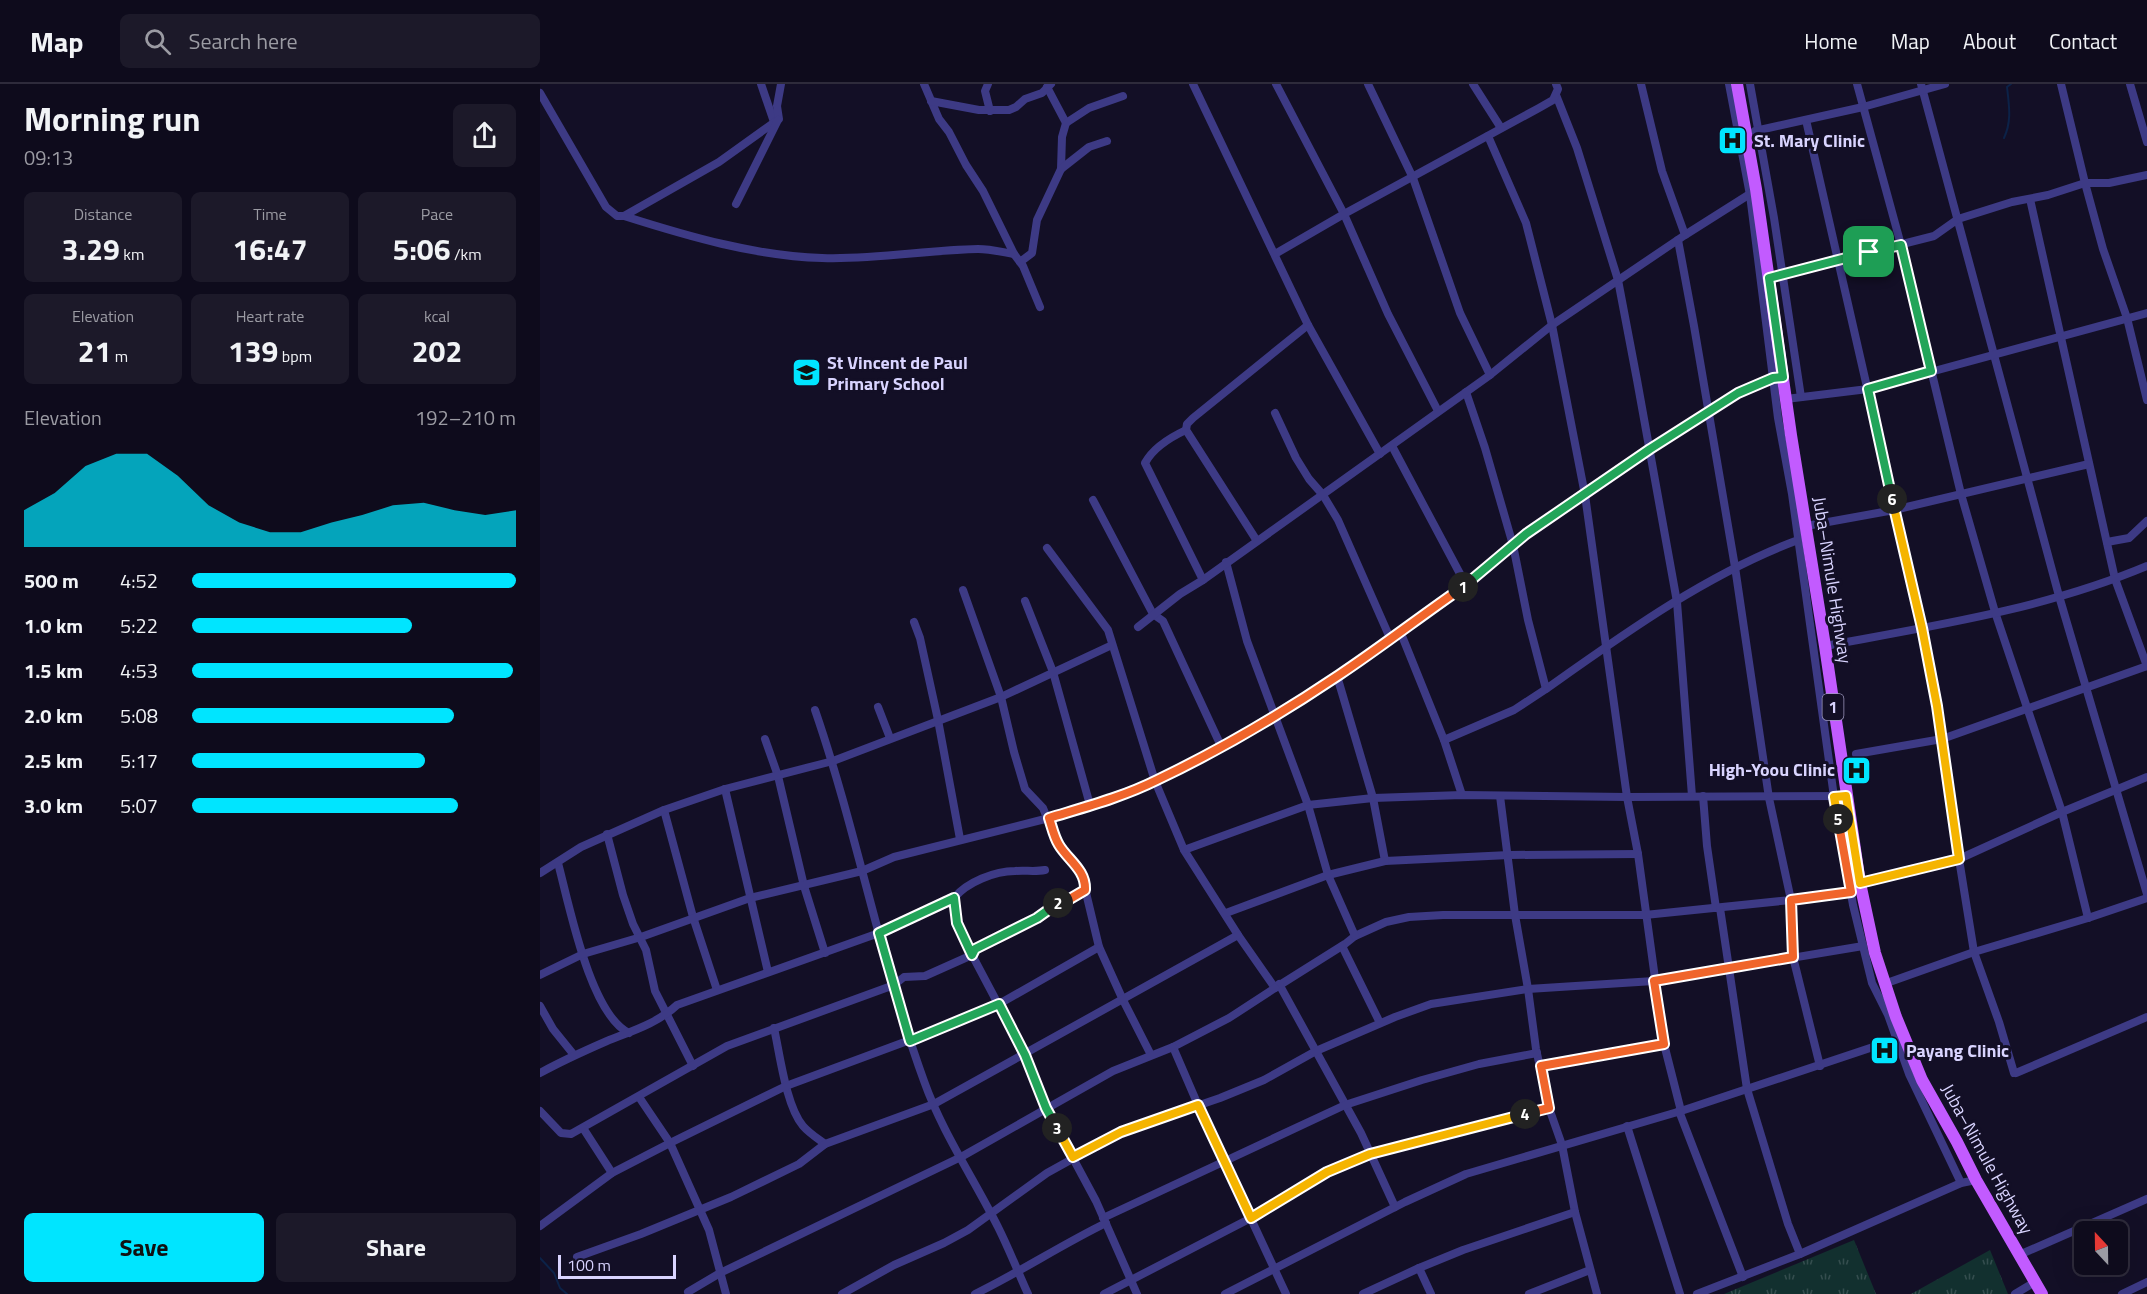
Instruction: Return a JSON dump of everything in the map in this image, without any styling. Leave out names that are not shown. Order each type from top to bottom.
[{"type":"main road","name":"Juba–Nimule Highway","points":[[1737,84],[1752,132],[1753,192],[1775,277],[1778,378],[1786,399],[1825,646],[1840,797],[1855,887],[1884,984],[1922,1080],[1976,1180],[2042,1294]]},
{"type":"street","points":[[761,84],[776,120]]},
{"type":"street","points":[[736,204],[776,120],[781,84]]},
{"type":"street","points":[[924,84],[939,119],[983,191],[1020,262],[1040,307]]},
{"type":"street","points":[[988,84],[985,91],[990,111]]},
{"type":"street","points":[[1193,84],[1308,325],[1380,454]]},
{"type":"street","points":[[1276,84],[1344,214],[1388,314],[1438,411]]},
{"type":"street","points":[[1368,84],[1413,178],[1460,313],[1490,375]]},
{"type":"street","points":[[1473,84],[1501,128]]},
{"type":"street","points":[[1275,254],[1553,100],[1558,89],[1556,84]]},
{"type":"street","points":[[1641,84],[1656,151],[1682,237],[1735,567],[1769,798],[1791,900],[1793,957],[1820,1066]]},
{"type":"street","points":[[1184,850],[1308,805],[1373,798],[1462,795],[1840,797],[1798,540],[1753,192],[1729,84]]},
{"type":"street","points":[[1750,84],[1752,132],[1775,277],[1801,397]]},
{"type":"street","points":[[1857,84],[1901,245],[1961,494],[1995,612],[2062,812],[2088,918]]},
{"type":"street","points":[[1752,132],[1863,107],[1922,87],[1946,84]]},
{"type":"street","points":[[2061,84],[2085,183],[2103,249],[2127,318],[2147,400]]},
{"type":"street","points":[[2130,84],[2147,142]]},
{"type":"street","points":[[931,101],[990,111],[1012,109],[1025,99],[1042,93],[1049,86],[1066,123],[1062,137],[1061,168],[1037,220],[1032,253],[1020,262]]},
{"type":"street","points":[[1884,984],[1974,952],[2088,918],[2147,896],[2059,596],[1922,87]]},
{"type":"street","points":[[540,93],[606,207],[617,216],[752,250],[821,258],[980,249],[1014,254]]},
{"type":"street","points":[[1556,95],[1577,148],[1618,280],[1677,602],[1692,796]]},
{"type":"street","points":[[1066,123],[1096,105],[1123,96]]},
{"type":"street","points":[[624,216],[719,162],[776,120]]},
{"type":"street","points":[[1806,120],[1922,628],[1942,739],[1974,952],[2015,1073],[2147,1017]]},
{"type":"street","points":[[1488,136],[1526,223],[1552,325],[1585,495],[1605,647],[1627,797],[1638,854],[1664,1044],[1680,1111],[1743,1277]]},
{"type":"street","points":[[1061,168],[1089,147],[1107,141]]},
{"type":"street","points":[[1775,277],[1934,236],[1958,219],[2012,202],[2061,192],[2085,183],[2109,183],[2147,176]]},
{"type":"street","points":[[1138,627],[1153,614],[1490,375],[1552,325],[1753,192]]},
{"type":"street","points":[[1856,754],[1942,739],[2147,666],[2115,579],[2030,199]]},
{"type":"street","points":[[1786,399],[1868,389],[2147,313]]},
{"type":"street","points":[[1257,541],[1186,430],[1187,424],[1308,325]]},
{"type":"street","points":[[540,975],[583,954],[641,938],[693,917],[750,898],[862,871],[894,856],[1049,818],[1090,806],[1155,781],[1275,716],[1337,676],[1466,585],[1513,545],[1650,449],[1738,393],[1778,378]]},
{"type":"street","points":[[1466,392],[1513,545],[1528,620],[1546,689]]},
{"type":"street","points":[[1275,413],[1296,458],[1338,520],[1390,638]]},
{"type":"street","points":[[1186,430],[1173,436],[1158,448],[1145,463],[1203,580]]},
{"type":"street","points":[[1392,446],[1466,585]]},
{"type":"street","points":[[1806,526],[1894,510],[2089,464]]},
{"type":"street","points":[[1093,500],[1153,614],[1163,621],[1221,746]]},
{"type":"street","points":[[2107,542],[2129,538],[2147,521]]},
{"type":"street","points":[[1444,740],[1514,710],[1605,647],[1735,567],[1798,540]]},
{"type":"street","points":[[1047,548],[1108,630],[1155,781],[1184,850],[1238,935],[1277,986],[1316,1051],[1370,1154],[1395,1208]]},
{"type":"street","points":[[1226,562],[1247,641],[1308,805],[1328,875],[1355,936]]},
{"type":"street","points":[[1825,646],[1995,612],[2059,596],[2115,579],[2147,566]]},
{"type":"street","points":[[963,590],[1001,697],[1025,789],[1043,808],[1049,818],[1058,845],[1076,865],[1082,876],[1099,947],[1151,1055]]},
{"type":"street","points":[[1024,601],[1053,672],[1090,806]]},
{"type":"street","points":[[914,622],[921,638],[960,839]]},
{"type":"street","points":[[1400,631],[1444,740],[1462,795]]},
{"type":"street","points":[[540,873],[581,847],[664,810],[725,789],[833,762],[890,738],[1001,697],[1112,645]]},
{"type":"street","points":[[1337,676],[1373,798],[1385,861]]},
{"type":"street","points":[[878,708],[890,738]]},
{"type":"street","points":[[814,710],[833,762],[879,933],[910,1041],[925,1084],[998,1227],[1028,1294]]},
{"type":"street","points":[[765,739],[778,776],[804,886],[825,953]]},
{"type":"street","points":[[688,1292],[720,1274],[961,1157],[1113,1071],[1173,1047],[1229,1018],[1355,936],[1386,922],[1409,917],[1645,915],[1791,900],[1855,887],[1959,859],[2062,812],[2147,777]]},
{"type":"street","points":[[725,789],[768,972]]},
{"type":"street","points":[[1500,796],[1515,915],[1537,1053],[1549,1108],[1562,1145],[1575,1212],[1597,1294]]},
{"type":"street","points":[[1703,796],[1707,846],[1731,969],[1747,1089],[1788,1224],[1800,1254]]},
{"type":"street","points":[[664,810],[693,917],[717,990]]},
{"type":"street","points":[[607,834],[623,895],[633,924],[641,938],[655,991],[693,1066]]},
{"type":"street","points":[[1226,913],[1328,875],[1385,861],[1509,855],[1638,854]]},
{"type":"street","points":[[558,863],[583,954],[602,1005],[615,1024],[628,1033]]},
{"type":"street","points":[[540,1073],[666,1015],[677,1005],[879,933],[954,898],[974,883],[1017,870],[1045,870]]},
{"type":"street","points":[[1855,887],[1863,946],[1872,983],[1897,1039],[1909,1074],[1961,1183]]},
{"type":"street","points":[[540,1111],[561,1133],[571,1134],[727,1046],[894,985],[904,977],[925,976],[972,955],[975,949],[1037,918],[1057,903],[1068,900],[1085,890]]},
{"type":"street","points":[[954,898],[957,923],[1025,1055],[1046,1108],[1104,1220],[1137,1294]]},
{"type":"street","points":[[577,1257],[700,1210],[799,1164],[825,1144],[934,1104],[1238,935]]},
{"type":"street","points":[[1342,946],[1380,1023]]},
{"type":"street","points":[[842,1294],[894,1265],[968,1230],[1025,1188],[1073,1157],[1121,1132],[1263,1080],[1316,1051],[1431,1004],[1528,989],[1654,981],[1863,946]]},
{"type":"street","points":[[540,1226],[612,1173],[670,1143],[786,1086],[910,1041],[999,1004],[1099,947]]},
{"type":"street","points":[[540,1006],[553,1029],[574,1056]]},
{"type":"street","points":[[774,1028],[786,1086],[799,1122],[825,1144]]},
{"type":"street","points":[[1225,1294],[1466,1174],[1680,1111],[1897,1039]]},
{"type":"street","points":[[1541,1066],[1664,1044]]},
{"type":"street","points":[[1173,1047],[1286,1294]]},
{"type":"street","points":[[975,1294],[1018,1273],[1104,1220],[1345,1105],[1479,1064],[1537,1053]]},
{"type":"street","points":[[639,1096],[670,1143],[700,1210],[716,1251],[726,1294]]},
{"type":"street","points":[[1104,1294],[1251,1218],[1327,1172],[1370,1154],[1549,1108]]},
{"type":"street","points":[[1627,1126],[1680,1294]]},
{"type":"street","points":[[583,1128],[612,1173]]},
{"type":"street","points":[[1697,1294],[1800,1254],[1961,1183],[1976,1180]]},
{"type":"street","points":[[2019,1255],[2147,1199]]},
{"type":"street","points":[[1362,1294],[1463,1250],[1575,1212]]},
{"type":"street","points":[[1419,1268],[1431,1294]]},
{"type":"street","points":[[1529,1294],[1590,1270]]},
{"type":"street","points":[[2015,1294],[2035,1282]]},
{"type":"street","points":[[2122,1294],[2147,1282]]},
{"type":"green space","points":[[1854,1240],[1876,1294],[1724,1294]]},
{"type":"green space","points":[[1990,1250],[2008,1294],[1911,1294]]},
{"type":"waterway","points":[[2004,138],[2009,119],[2007,87],[2011,84]]},
{"type":"waterway","points":[[540,1258],[554,1273],[560,1288],[567,1294]]},
{"type":"place","name":"St. Mary Clinic","points":[[1733,141]]},
{"type":"place","name":"St Vincent de Paul Primary School","points":[[806,373]]},
{"type":"place","name":"High-Yoou Clinic","points":[[1856,770]]},
{"type":"place","name":"Payang Clinic","points":[[1885,1051]]},
{"type":"route","points":[[1901,245],[1931,371],[1868,389],[1922,628],[1937,706],[1959,859],[1860,883],[1846,796],[1834,797],[1851,892],[1791,900],[1793,957],[1654,981],[1664,1044],[1541,1066],[1549,1108],[1370,1154],[1327,1172],[1251,1218],[1198,1105],[1121,1132],[1073,1157],[1046,1108],[1025,1055],[999,1004],[910,1041],[879,933],[954,898],[957,923],[972,955],[975,949],[1037,918],[1057,903],[1068,900],[1085,890],[1082,876],[1076,865],[1055,839],[1049,818],[1090,806],[1155,781],[1265,723],[1372,653],[1466,585],[1526,534],[1650,449],[1738,393],[1773,378],[1783,377],[1769,278],[1869,252],[1901,245]]}]
